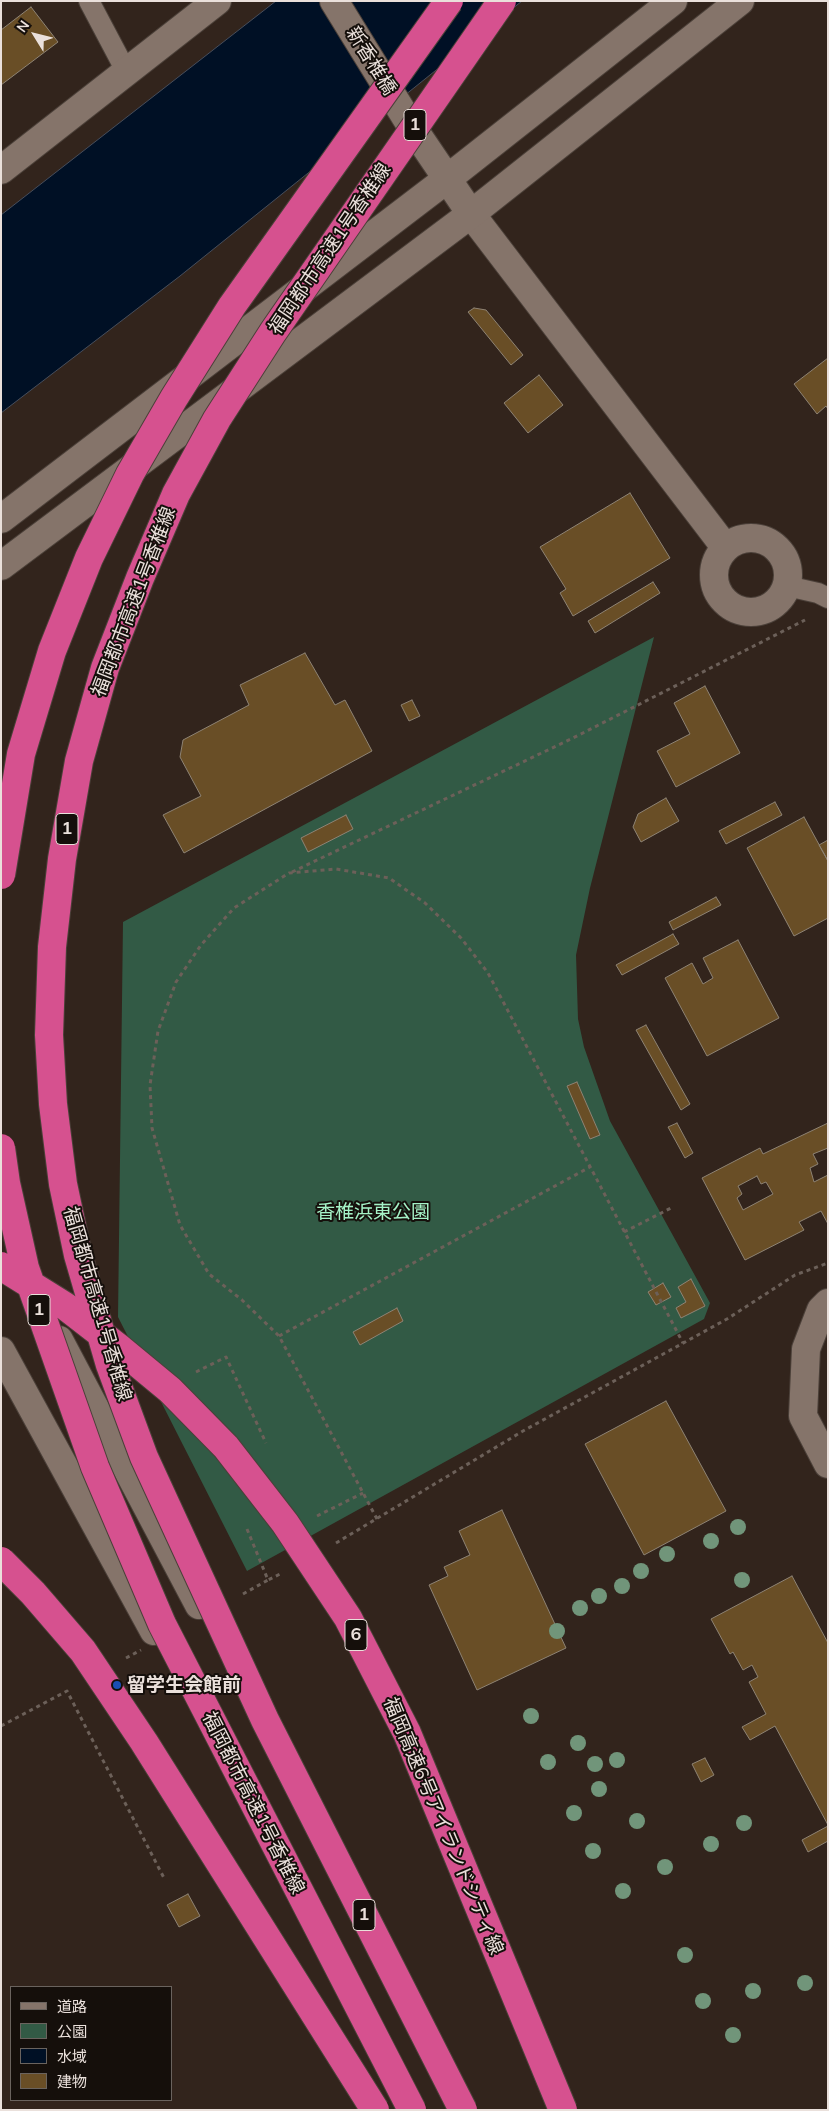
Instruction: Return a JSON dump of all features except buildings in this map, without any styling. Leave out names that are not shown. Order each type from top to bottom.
[{"type":"highway","name":"1","points":[[1,874],[21,754],[52,651],[89,558],[130,474],[174,398],[232,306],[449,1]]},
{"type":"highway","name":"福岡都市高速1号香椎線","points":[[464,2110],[264,1720],[144,1457],[110,1365],[78,1255],[63,1184],[53,1104],[49,1035],[52,947],[62,859],[78,760],[105,668],[172,502],[217,419],[273,332],[502,1]]},
{"type":"highway","name":"福岡都市高速1号香椎線","points":[[1,1148],[6,1183],[25,1268],[95,1467],[159,1615],[218,1736],[413,2110]]},
{"type":"highway","name":"福岡高速6号アイランドシティ線","points":[[1,1266],[65,1306],[170,1390],[226,1447],[285,1523],[348,1618],[407,1733],[563,2110]]},
{"type":"highway","points":[[1,1560],[33,1593],[88,1659],[144,1742],[375,2110]]},
{"type":"street","points":[[1,170],[217,1]]},
{"type":"street","name":"新香椎橋","points":[[334,1],[408,121],[471,214],[725,547]]},
{"type":"street","points":[[1,519],[446,179],[673,1]]},
{"type":"street","points":[[1,566],[471,214],[740,1]]},
{"type":"street","points":[[756,537],[771,542],[783,554],[789,569],[788,586],[774,605],[753,613],[730,607],[716,590],[714,567],[725,547],[739,538],[756,537]]},
{"type":"street","points":[[1,1231],[464,2110]]},
{"type":"street","points":[[828,1303],[821,1310],[806,1349],[803,1416],[828,1464]]},
{"type":"street","points":[[1,1351],[413,2110]]},
{"type":"lane","points":[[89,1],[127,73]]},
{"type":"lane","points":[[788,586],[818,593],[828,598]]},
{"type":"path","points":[[377,1519],[278,1336],[242,1300],[210,1274],[180,1225],[152,1128],[150,1085],[158,1031],[176,982],[201,945],[234,908],[290,873],[571,739],[810,617]]},
{"type":"path","points":[[290,873],[336,869],[389,878],[424,903],[461,938],[488,973],[682,1343]]},
{"type":"path","points":[[278,1336],[590,1167]]},
{"type":"path","points":[[624,1232],[671,1208]]},
{"type":"path","points":[[341,1540],[523,1431],[726,1318],[795,1275],[828,1263]]},
{"type":"path","points":[[1,1726],[67,1691],[164,1878]]},
{"type":"green space","name":"香椎浜東公園","points":[[654,637],[590,888],[576,955],[578,1019],[584,1047],[610,1121],[710,1303],[704,1319],[247,1571],[118,1317],[123,922]]},
{"type":"water","points":[[276,1],[522,1],[180,276],[1,413],[1,215]]},
{"type":"place","name":"留学生会館前","points":[[117,1685]]}]
